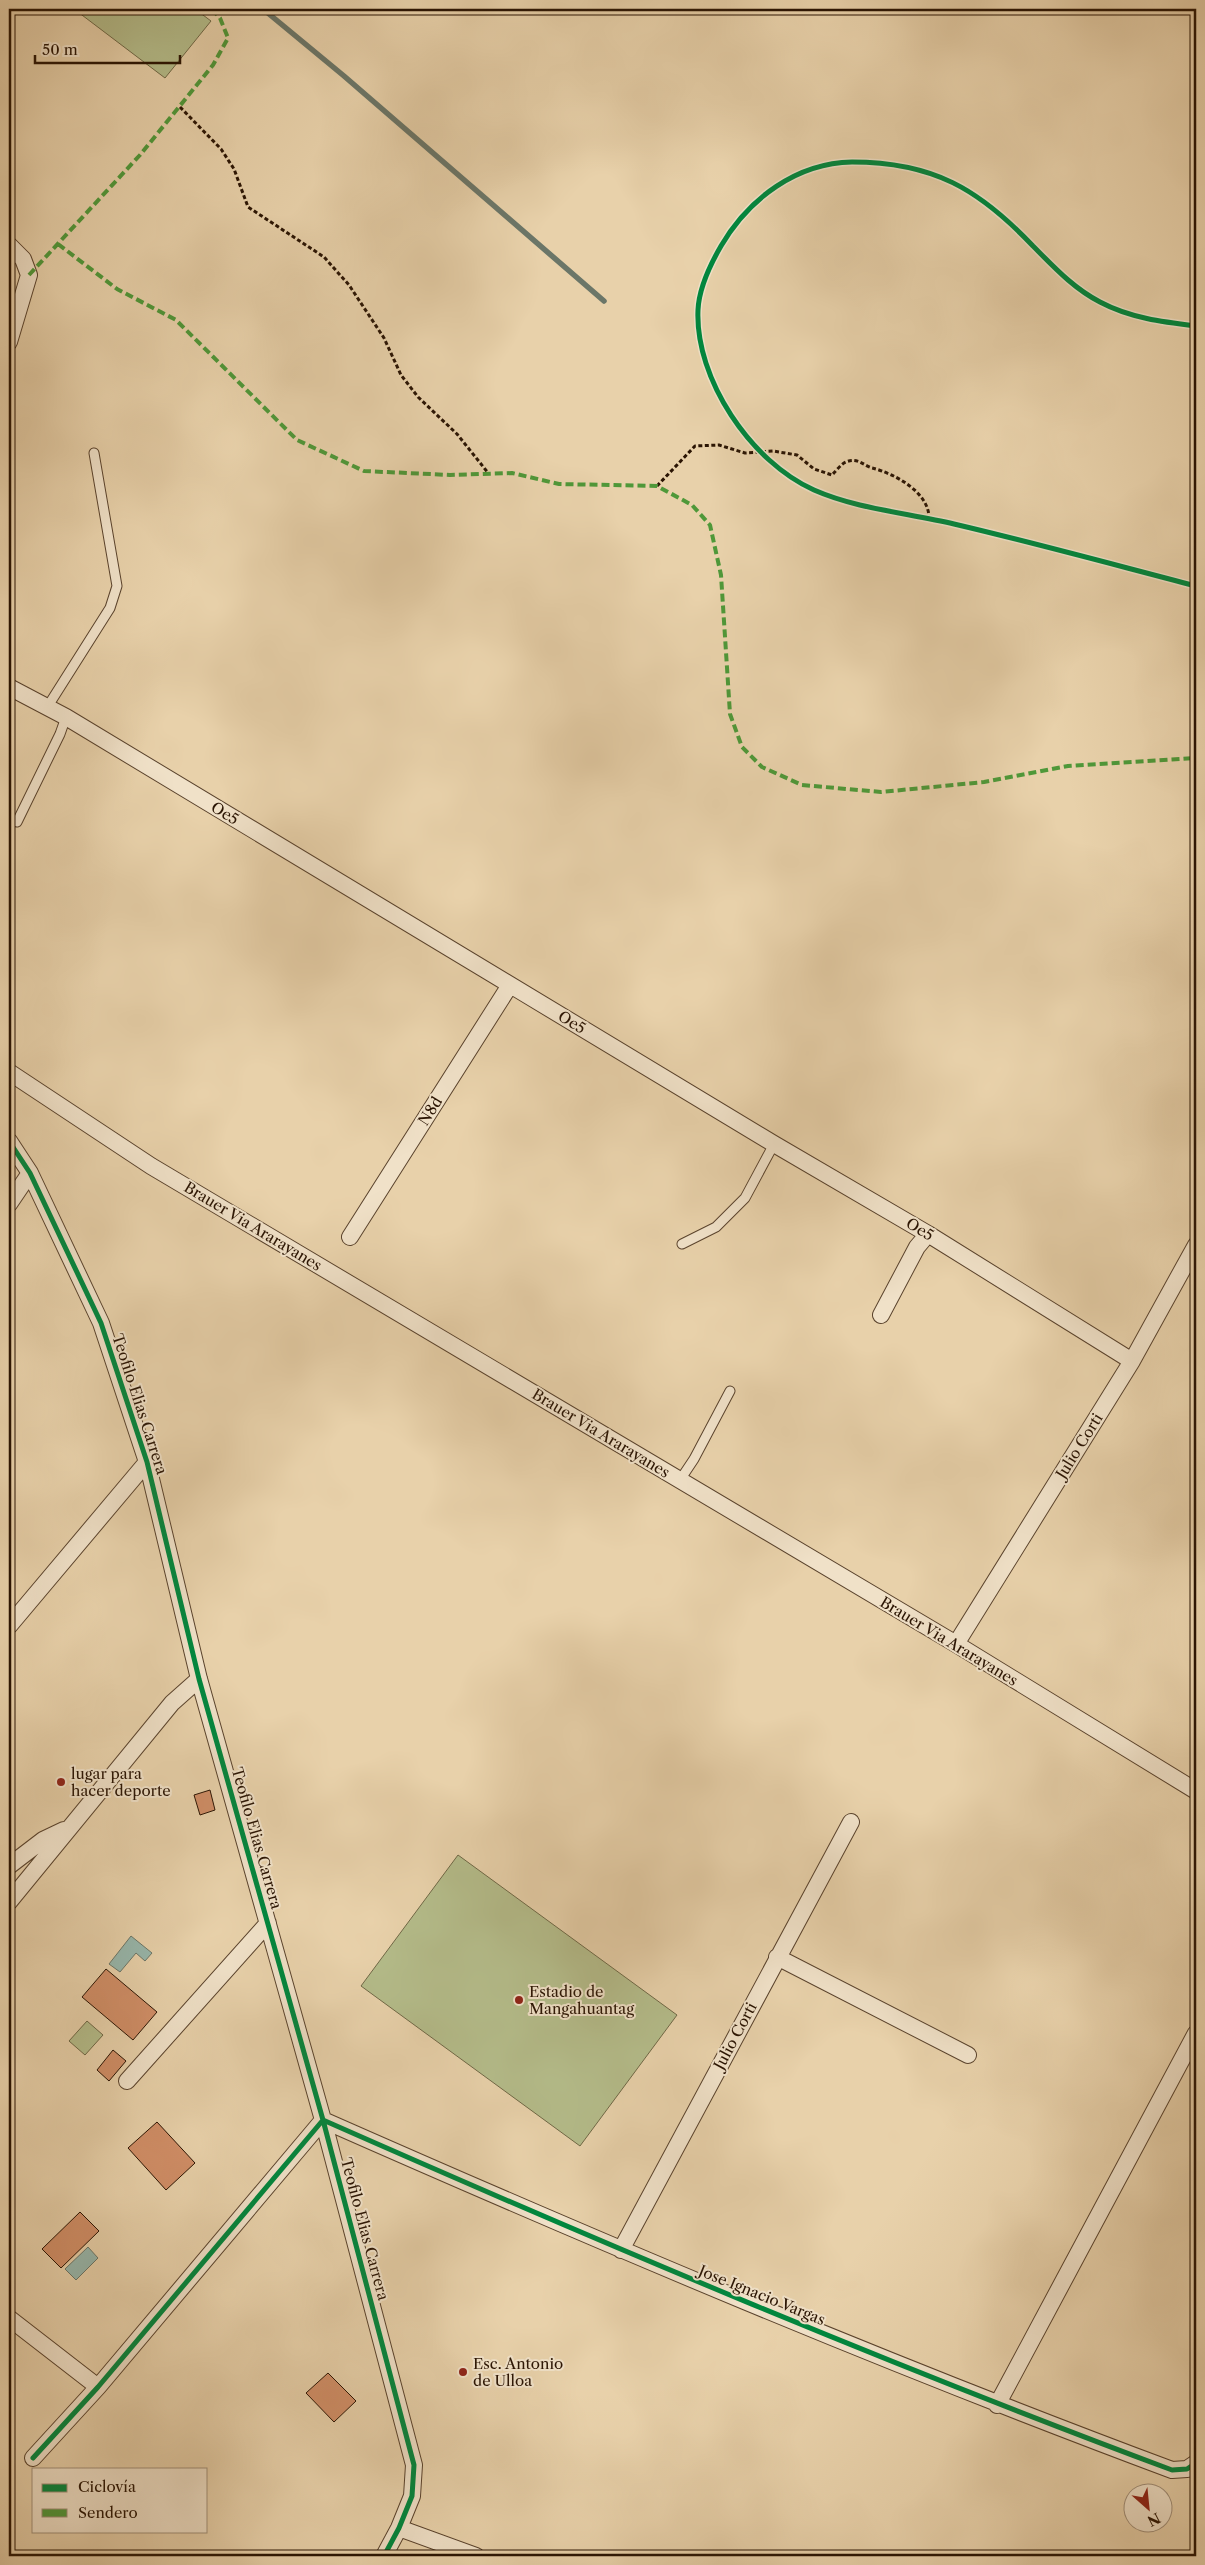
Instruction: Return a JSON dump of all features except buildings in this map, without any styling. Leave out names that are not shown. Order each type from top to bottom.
[{"type":"street","points":[[9,245],[23,259],[29,274],[9,342]]},
{"type":"street","name":"Oe5","points":[[9,687],[48,706],[774,1144],[928,1234],[1132,1360]]},
{"type":"street","name":"N8d","points":[[350,1237],[510,985]]},
{"type":"street","name":"Brauer Via Ararayanes","points":[[9,1072],[151,1166],[956,1644],[1196,1791]]},
{"type":"street","name":"Teofilo Elias Carrera","points":[[9,1140],[30,1173],[101,1323],[147,1462],[199,1680],[323,2120],[414,2465],[412,2496],[399,2528],[384,2556]]},
{"type":"street","points":[[9,1204],[30,1173]]},
{"type":"street","points":[[881,1315],[917,1247],[928,1234]]},
{"type":"street","name":"Julio Corti","points":[[956,1644],[1132,1360],[1196,1245]]},
{"type":"street","points":[[9,1626],[147,1462]]},
{"type":"street","points":[[9,1902],[172,1702],[199,1680]]},
{"type":"street","name":"Julio Corti","points":[[621,2250],[851,1822]]},
{"type":"street","points":[[9,1866],[43,1840],[68,1828]]},
{"type":"street","points":[[127,2081],[268,1923]]},
{"type":"street","points":[[777,1957],[968,2055]]},
{"type":"street","points":[[997,2405],[1196,2033]]},
{"type":"street","points":[[33,2458],[98,2387],[323,2120]]},
{"type":"street","name":"Jose Ignacio Vargas","points":[[323,2120],[621,2250],[997,2405],[1172,2470],[1187,2469],[1196,2463]]},
{"type":"street","points":[[9,2318],[98,2387]]},
{"type":"street","points":[[399,2528],[476,2556]]},
{"type":"lane","points":[[48,706],[110,608],[117,586],[94,453]]},
{"type":"lane","points":[[17,822],[60,734],[66,717]]},
{"type":"lane","points":[[682,1244],[716,1227],[745,1198],[774,1144]]},
{"type":"lane","points":[[680,1480],[694,1459],[730,1391]]},
{"type":"path","points":[[180,107],[221,149],[234,169],[248,207],[324,257],[350,285],[384,338],[401,375],[418,398],[457,434],[489,474]]},
{"type":"path","points":[[754,444],[770,461]]},
{"type":"path","points":[[657,486],[695,446],[719,446],[745,453],[773,451],[797,455],[814,469],[832,475],[846,462],[859,460],[870,467],[882,469],[896,475],[907,483],[926,505],[929,519]]},
{"type":"path","points":[[920,517],[937,520]]},
{"type":"green space","points":[[74,9],[195,9],[211,21],[165,78]]},
{"type":"green space","name":"Estadio de Mangahuantag","points":[[458,1855],[677,2015],[580,2146],[361,1986]]},
{"type":"green space","points":[[87,2021],[103,2035],[85,2055],[69,2041]]},
{"type":"water","points":[[131,1936],[152,1953],[145,1961],[136,1953],[120,1972],[109,1964]]},
{"type":"water","points":[[88,2247],[98,2258],[76,2280],[65,2269]]},
{"type":"waterway","points":[[263,9],[344,76],[604,301]]},
{"type":"marked path","points":[[29,275],[140,155],[213,65],[228,38],[220,18],[212,9]]},
{"type":"marked path","points":[[58,244],[117,289],[176,320],[297,440],[364,471],[450,475],[512,473],[559,484],[657,486],[692,505],[710,525],[721,575],[730,714],[742,747],[762,767],[802,785],[881,792],[984,782],[1068,766],[1196,758]]},
{"type":"cycle path","points":[[1196,326],[1135,316],[1100,302],[1064,277],[1013,226],[993,209],[973,194],[953,183],[907,167],[881,163],[852,162],[832,164],[794,176],[776,186],[760,199],[732,229],[717,253],[703,285],[698,310],[700,336],[706,363],[717,390],[731,415],[749,439],[769,460],[791,477],[814,490],[848,502],[984,531],[1196,586]]},
{"type":"cycle path","points":[[9,1141],[30,1173],[101,1323],[147,1462],[199,1679],[323,2120],[414,2465],[412,2496],[399,2528],[384,2556]]},
{"type":"cycle path","points":[[33,2458],[98,2387],[323,2120],[639,2257],[958,2388],[1172,2470],[1187,2469],[1196,2463]]},
{"type":"place","name":"lugar para hacer deporte","points":[[61,1782]]},
{"type":"place","name":"Estadio de Mangahuantag","points":[[519,2000]]},
{"type":"place","name":"Esc. Antonio de Ulloa","points":[[463,2372]]}]
